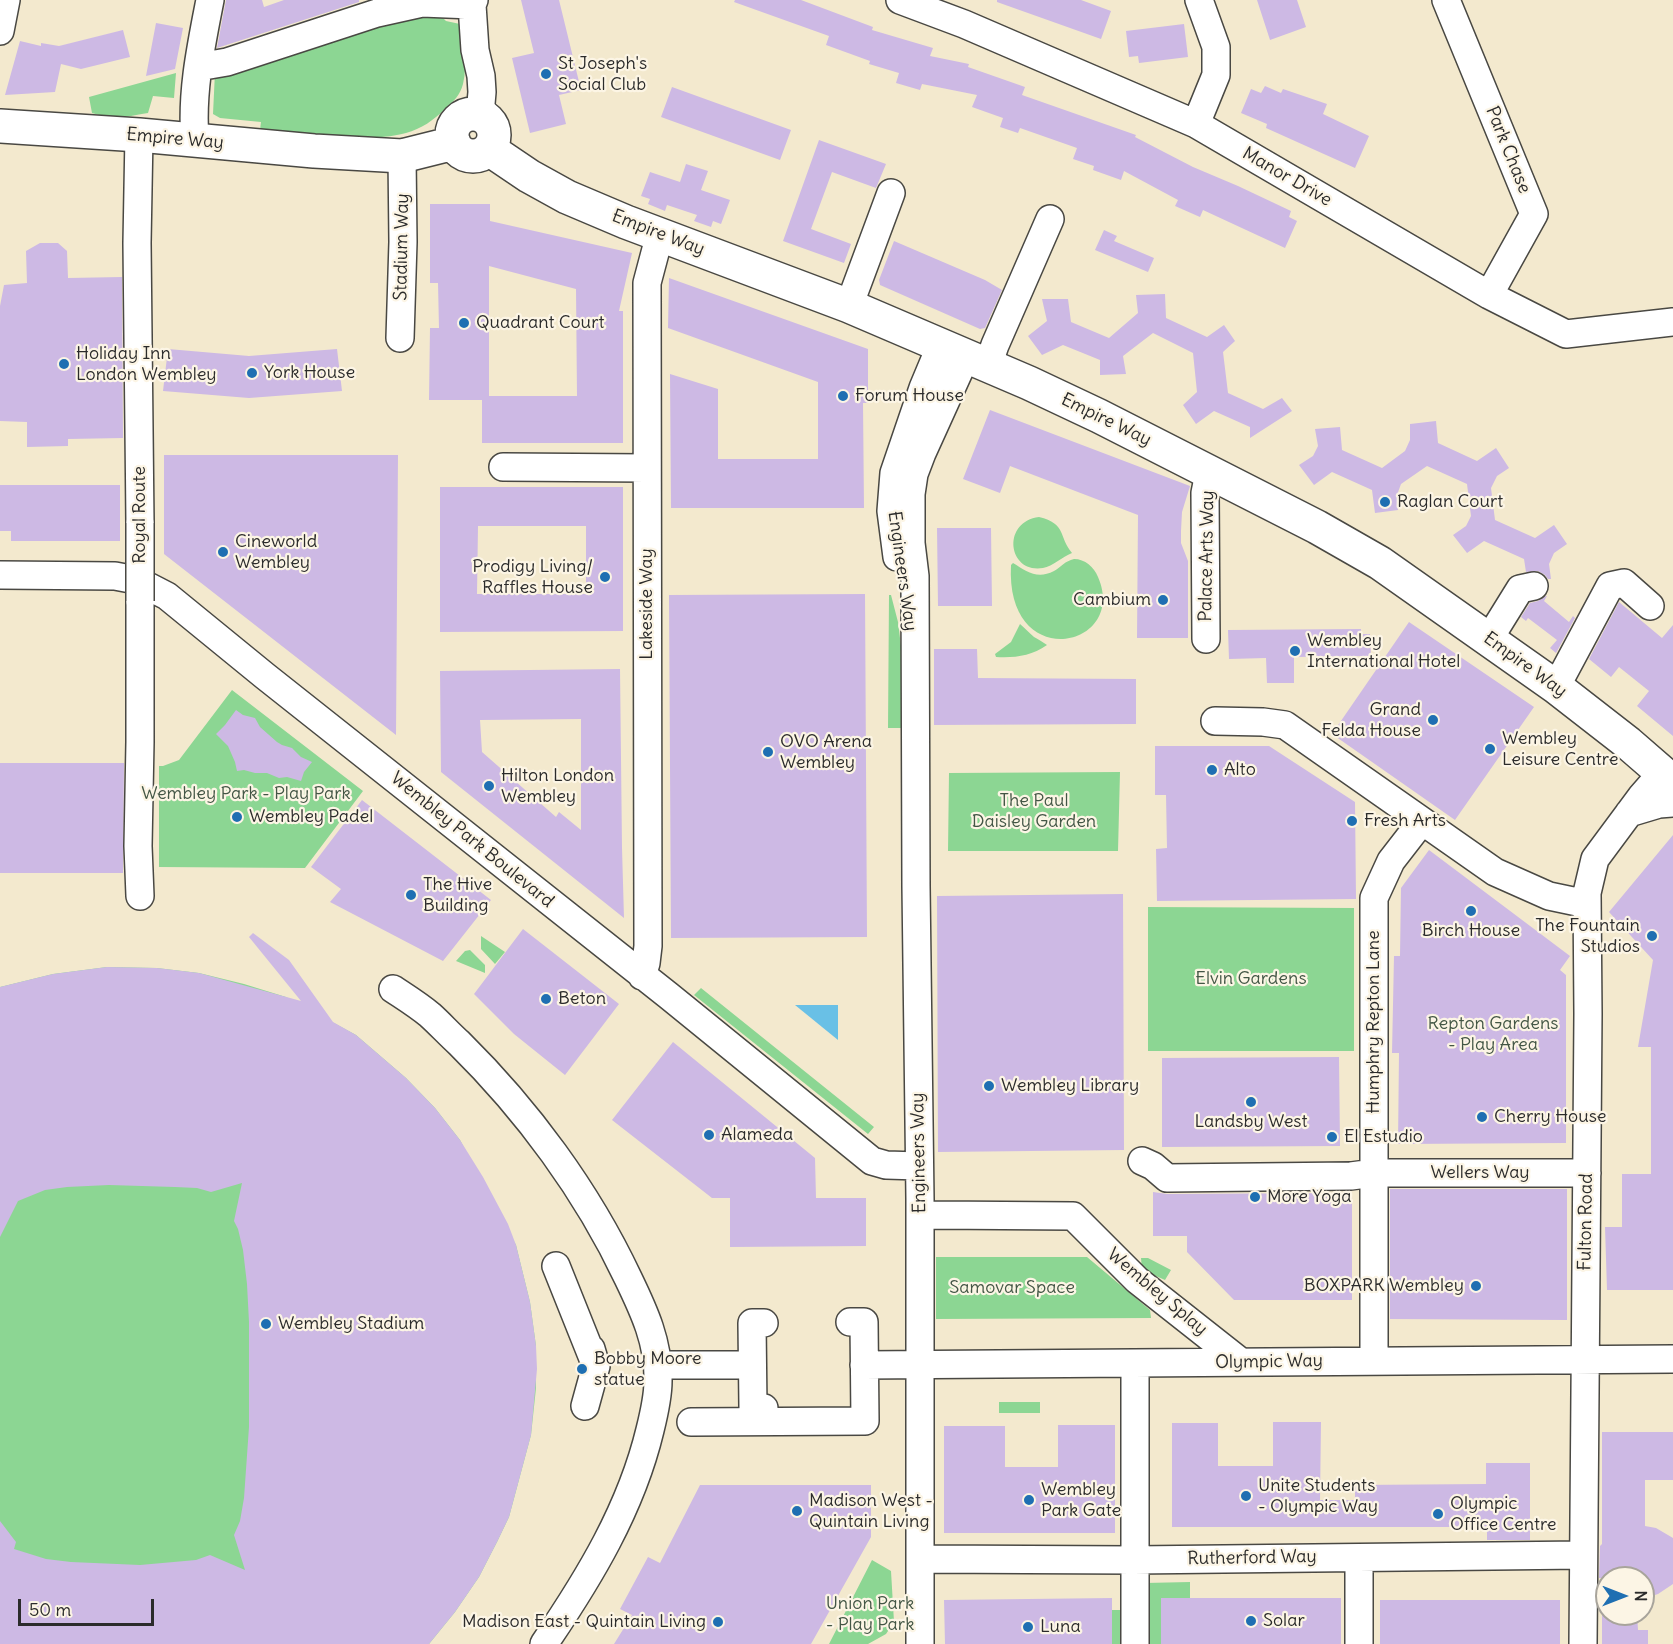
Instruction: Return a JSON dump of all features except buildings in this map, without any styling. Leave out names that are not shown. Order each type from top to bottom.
[{"type":"main road","points":[[468,115],[480,115],[486,118],[493,127],[494,139],[489,150],[477,156],[463,153],[454,143],[453,131],[458,121],[468,115]]},
{"type":"main road","name":"Empire Way","points":[[2,127],[139,135],[314,151],[402,156],[454,143]]},
{"type":"main road","name":"Empire Way","points":[[489,150],[567,197],[849,306],[965,355],[1099,416],[1317,527],[1380,563],[1557,687],[1628,743],[1667,778]]},
{"type":"street","points":[[0,31],[6,0]]},
{"type":"street","points":[[195,140],[193,123],[198,67],[210,0]]},
{"type":"street","name":"Manor Drive","points":[[900,0],[964,24],[1196,124],[1489,295],[1566,334],[1673,322]]},
{"type":"street","points":[[1196,124],[1216,75],[1216,48],[1199,0]]},
{"type":"street","name":"Park Chase","points":[[1446,0],[1534,214],[1489,295]]},
{"type":"street","points":[[198,67],[228,62],[388,10],[422,3],[473,2],[475,50],[482,92],[480,115]]},
{"type":"street","name":"Royal Route","points":[[139,135],[137,254],[140,896]]},
{"type":"street","name":"Stadium Way","points":[[400,338],[403,242],[402,156]]},
{"type":"street","points":[[849,306],[891,193]]},
{"type":"street","name":"Engineers Way","points":[[920,1644],[915,576],[911,543],[911,504],[914,474],[965,355],[994,345],[1050,219]]},
{"type":"street","name":"Lakeside Way","points":[[642,976],[648,946],[647,283],[660,234]]},
{"type":"street","points":[[503,467],[646,468]]},
{"type":"street","name":"Palace Arts Way","points":[[1206,639],[1205,493],[1207,483],[1214,474]]},
{"type":"street","name":"Wembley Park Boulevard","points":[[0,575],[115,576],[136,580],[167,596],[872,1161],[886,1165],[919,1166]]},
{"type":"street","points":[[1557,687],[1610,586],[1624,583],[1650,606]]},
{"type":"street","points":[[1489,639],[1520,589],[1534,586]]},
{"type":"street","points":[[1215,721],[1285,725],[1495,872],[1549,896],[1587,904]]},
{"type":"street","name":"Fulton Road","points":[[1583,1644],[1587,893],[1595,859],[1629,813],[1667,778]]},
{"type":"street","points":[[1629,813],[1673,803]]},
{"type":"street","name":"Humphry Repton Lane","points":[[1374,1360],[1374,898],[1391,861],[1422,821]]},
{"type":"street","points":[[393,989],[429,1014],[475,1059],[528,1119],[594,1215],[620,1261],[646,1316],[652,1335],[658,1365],[658,1383],[646,1447],[625,1505],[604,1547],[576,1598],[544,1644]]},
{"type":"street","name":"Wellers Way","points":[[1142,1161],[1153,1166],[1167,1178],[1352,1176],[1374,1173],[1587,1173]]},
{"type":"street","name":"Wembley Splay","points":[[933,1215],[1072,1216],[1137,1280],[1241,1362]]},
{"type":"street","points":[[556,1266],[596,1366]]},
{"type":"street","points":[[582,1324],[596,1366],[585,1406]]},
{"type":"street","name":"Olympic Way","points":[[691,1422],[865,1421],[857,1368],[920,1364],[1673,1359]]},
{"type":"street","points":[[1135,1363],[1135,1644]]},
{"type":"street","points":[[658,1365],[759,1366]]},
{"type":"street","name":"Rutherford Way","points":[[921,1559],[1134,1560],[1583,1555]]},
{"type":"street","points":[[1359,1568],[1359,1644]]},
{"type":"green space","points":[[398,12],[441,16],[446,21],[460,24],[465,62],[462,88],[451,103],[422,127],[390,136],[334,137],[260,130],[261,122],[220,118],[213,114],[215,72]]},
{"type":"green space","points":[[176,73],[174,98],[153,96],[148,113],[114,117],[92,113],[89,97]]},
{"type":"green space","points":[[1039,517],[1058,527],[1072,553],[1047,567],[1031,568],[1016,556],[1014,537],[1027,521]]},
{"type":"green space","points":[[1074,559],[1089,564],[1098,577],[1103,601],[1097,621],[1083,633],[1064,639],[1044,636],[1026,623],[1014,600],[1011,565],[1013,563],[1022,569],[1042,575]]},
{"type":"green space","points":[[889,595],[891,595],[898,622],[901,646],[902,728],[888,728]]},
{"type":"green space","points":[[1020,624],[1047,645],[1023,656],[996,657],[995,654],[1011,642]]},
{"type":"green space","name":"Wembley Park - Play Park","points":[[232,690],[363,791],[305,868],[159,867],[159,766],[179,760]]},
{"type":"green space","name":"The Paul Daisley Garden","points":[[1120,772],[1118,851],[948,851],[949,773]]},
{"type":"green space","name":"Elvin Gardens","points":[[1148,907],[1354,908],[1354,1051],[1148,1051]]},
{"type":"green space","points":[[481,936],[505,952],[495,964],[481,949]]},
{"type":"green space","points":[[470,950],[485,965],[485,973],[456,961],[465,951]]},
{"type":"green space","name":"Wembley Stadium","points":[[107,967],[157,968],[199,973],[244,984],[286,997],[356,1035],[406,1078],[435,1108],[460,1140],[516,1245],[530,1302],[536,1346],[536,1388],[531,1435],[509,1517],[497,1542],[479,1577],[429,1644],[0,1644],[0,987],[53,974]]},
{"type":"green space","points":[[701,988],[874,1127],[868,1134],[694,995]]},
{"type":"green space","name":"Samovar Space","points":[[936,1257],[1087,1257],[1150,1310],[1151,1318],[936,1319]]},
{"type":"green space","points":[[1141,1258],[1148,1258],[1171,1270],[1165,1280],[1142,1270]]},
{"type":"green space","points":[[999,1402],[1040,1402],[1040,1413],[999,1413]]},
{"type":"green space","name":"Union Park - Play Park","points":[[872,1560],[891,1571],[894,1622],[886,1634],[868,1644],[829,1644]]},
{"type":"green space","points":[[1190,1582],[1190,1598],[1161,1598],[1161,1644],[1144,1644],[1145,1583]]},
{"type":"green space","points":[[1112,1610],[1125,1610],[1126,1644],[1112,1644]]},
{"type":"water","points":[[795,1005],[838,1005],[838,1040]]},
{"type":"place","name":"St Joseph's Social Club","points":[[546,74]]},
{"type":"place","name":"Quadrant Court","points":[[464,323]]},
{"type":"place","name":"Holiday Inn London Wembley","points":[[64,364]]},
{"type":"place","name":"York House","points":[[252,373]]},
{"type":"place","name":"Forum House","points":[[843,396]]},
{"type":"place","name":"Raglan Court","points":[[1385,502]]},
{"type":"place","name":"Cineworld Wembley","points":[[223,552]]},
{"type":"place","name":"Prodigy Living/ Raffles House","points":[[605,577]]},
{"type":"place","name":"Cambium","points":[[1163,600]]},
{"type":"place","name":"Wembley International Hotel","points":[[1295,651]]},
{"type":"place","name":"Grand Felda House","points":[[1433,720]]},
{"type":"place","name":"Wembley Leisure Centre","points":[[1490,749]]},
{"type":"place","name":"OVO Arena Wembley","points":[[768,752]]},
{"type":"place","name":"Alto","points":[[1212,770]]},
{"type":"place","name":"Hilton London Wembley","points":[[489,786]]},
{"type":"place","name":"Wembley Padel","points":[[237,817]]},
{"type":"place","name":"Fresh Arts","points":[[1352,821]]},
{"type":"place","name":"The Hive Building","points":[[411,895]]},
{"type":"place","name":"Birch House","points":[[1471,911]]},
{"type":"place","name":"The Fountain Studios","points":[[1652,936]]},
{"type":"place","name":"Beton","points":[[546,999]]},
{"type":"place","name":"Wembley Library","points":[[989,1086]]},
{"type":"place","name":"Landsby West","points":[[1251,1102]]},
{"type":"place","name":"Cherry House","points":[[1482,1117]]},
{"type":"place","name":"Alameda","points":[[709,1135]]},
{"type":"place","name":"El Estudio","points":[[1332,1137]]},
{"type":"place","name":"More Yoga","points":[[1255,1197]]},
{"type":"place","name":"BOXPARK Wembley","points":[[1476,1286]]},
{"type":"place","name":"Wembley Stadium","points":[[266,1324]]},
{"type":"place","name":"Bobby Moore statue","points":[[582,1369]]},
{"type":"place","name":"Unite Students - Olympic Way","points":[[1246,1496]]},
{"type":"place","name":"Wembley Park Gate","points":[[1029,1500]]},
{"type":"place","name":"Madison West - Quintain Living","points":[[797,1511]]},
{"type":"place","name":"Olympic Office Centre","points":[[1438,1514]]},
{"type":"place","name":"Solar","points":[[1251,1621]]},
{"type":"place","name":"Madison East - Quintain Living","points":[[718,1622]]},
{"type":"place","name":"Luna","points":[[1028,1627]]},
{"type":"park label","name":"Repton Gardens - Play Area","points":[[1493,1034]]}]
